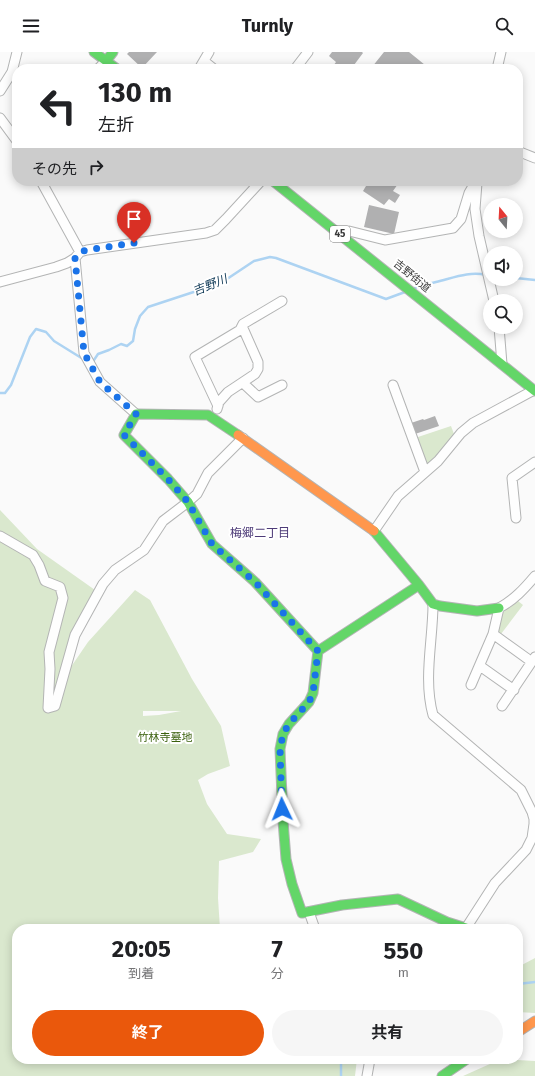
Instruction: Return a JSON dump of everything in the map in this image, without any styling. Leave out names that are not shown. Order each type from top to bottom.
[{"type":"street","points":[[14,64],[17,52]]},
{"type":"street","points":[[94,52],[110,64]]},
{"type":"street","points":[[103,64],[113,52]]},
{"type":"street","points":[[203,64],[209,52]]},
{"type":"street","points":[[299,64],[308,52]]},
{"type":"street","points":[[499,64],[501,52]]},
{"type":"street","points":[[0,91],[12,72]]},
{"type":"street","points":[[0,118],[12,134]]},
{"type":"street","points":[[523,153],[535,158]]},
{"type":"street","points":[[43,186],[77,255],[84,353],[100,382],[136,414],[208,415],[374,531],[433,604],[477,611],[499,608],[509,603],[535,576]]},
{"type":"street","points":[[0,282],[68,263],[77,255],[96,249],[206,233],[215,230],[256,186]]},
{"type":"street","name":"吉野街道","points":[[279,186],[535,391]]},
{"type":"street","points":[[344,237],[348,231],[384,240],[453,228],[461,219],[469,194],[474,186]]},
{"type":"street","points":[[477,186],[475,209],[479,236],[493,294]]},
{"type":"street","points":[[218,406],[195,357],[240,330],[243,324],[282,301]]},
{"type":"street","points":[[215,420],[219,402],[228,392],[255,374],[259,366],[242,326]]},
{"type":"street","points":[[500,334],[502,364]]},
{"type":"street","points":[[243,383],[258,397],[282,385]]},
{"type":"street","points":[[392,385],[425,472]]},
{"type":"street","points":[[374,531],[398,496],[438,461],[461,433],[473,423],[535,391]]},
{"type":"street","points":[[136,414],[124,435],[168,479],[188,502],[212,544],[255,582],[318,651],[313,693],[309,702],[289,724],[283,734],[280,749],[286,859],[292,884],[302,913],[342,905],[398,899],[452,924]]},
{"type":"street","points":[[0,536],[32,555],[39,564],[45,581],[60,587],[63,598],[49,652],[50,669],[48,708],[55,706],[75,635],[103,584],[114,570],[144,550],[163,521],[198,494],[208,473],[243,438]]},
{"type":"street","points":[[516,518],[512,478],[535,462]]},
{"type":"street","points":[[318,651],[419,585]]},
{"type":"street","points":[[433,604],[428,682],[430,704],[433,715],[521,790],[534,819],[533,838],[526,850],[495,883],[469,924]]},
{"type":"street","points":[[471,685],[493,634],[499,608]]},
{"type":"street","points":[[493,634],[534,659],[502,706]]},
{"type":"street","points":[[480,666],[514,690]]},
{"type":"street","points":[[309,912],[313,924]]},
{"type":"street","points":[[523,1029],[535,1022]]},
{"type":"street","points":[[367,1076],[369,1064]]},
{"type":"street","points":[[442,1076],[460,1064]]},
{"type":"green space","points":[[451,426],[454,434],[439,456],[428,466],[425,465],[415,438]]},
{"type":"green space","name":"竹林寺墓地","points":[[0,510],[37,549],[95,590],[62,680],[88,642],[135,590],[150,600],[192,679],[221,726],[230,766],[208,774],[198,780],[207,804],[227,834],[261,839],[253,852],[219,861],[218,898],[220,924],[12,924],[12,1064],[356,1064],[355,1076],[0,1076]],"holes":[[[143,711],[181,711],[143,716]]]},
{"type":"green space","points":[[518,601],[523,605],[501,634],[496,632],[503,612]]},
{"type":"green space","points":[[535,958],[535,1013],[523,1012],[523,964]]},
{"type":"green space","points":[[523,1060],[535,1061],[535,1076],[463,1076],[490,1064],[523,1064]]},
{"type":"building","points":[[129,52],[157,52],[146,64],[138,64],[127,54]]},
{"type":"building","points":[[332,52],[363,53],[355,64],[335,64],[336,62],[329,56]]},
{"type":"building","points":[[384,52],[409,52],[424,64],[374,64]]},
{"type":"building","points":[[366,186],[396,186],[393,191],[400,195],[395,203],[389,199],[384,205],[363,191]]},
{"type":"building","points":[[369,205],[399,212],[394,234],[364,227]]},
{"type":"building","points":[[435,416],[439,426],[415,434],[411,423]]},
{"type":"waterway","name":"吉野川","points":[[92,363],[98,354],[121,344],[127,346],[133,341],[135,329],[140,316],[148,307],[221,283],[254,261],[270,257],[386,299],[405,292]]},
{"type":"waterway","name":"吉野川","points":[[415,288],[461,276],[483,274]]},
{"type":"waterway","name":"吉野川","points":[[523,279],[535,280]]},
{"type":"waterway","name":"吉野川","points":[[0,393],[5,393],[11,385],[30,337],[36,329],[46,332],[54,341],[83,359]]},
{"type":"waterway","points":[[523,983],[535,982]]},
{"type":"waterway","points":[[341,1064],[341,1076]]},
{"type":"traffic: fast","points":[[94,52],[110,64]]},
{"type":"traffic: fast","points":[[106,61],[113,52]]},
{"type":"traffic: fast","points":[[279,186],[535,391]]},
{"type":"traffic: fast","points":[[238,435],[208,415],[136,414],[124,435],[168,479],[188,502],[212,544],[255,582],[318,651],[419,585]]},
{"type":"traffic: fast","points":[[374,531],[433,604],[477,611],[499,608]]},
{"type":"traffic: fast","points":[[318,651],[313,693],[309,702],[289,724],[283,734],[280,749],[286,859],[292,884],[302,913],[342,905],[398,899],[453,924]]},
{"type":"traffic: fast","points":[[442,1076],[460,1064]]},
{"type":"traffic: slow","points":[[238,435],[374,531]]},
{"type":"traffic: slow","points":[[523,1029],[535,1021]]},
{"type":"district","name":"梅郷二丁目","points":[[260,533]]},
{"type":"route","points":[[134,243],[87,250],[80,252],[75,258],[84,353],[100,382],[136,414],[124,435],[168,479],[188,502],[212,544],[255,582],[318,651],[313,693],[309,702],[289,724],[283,734],[280,749],[282,809]]}]
